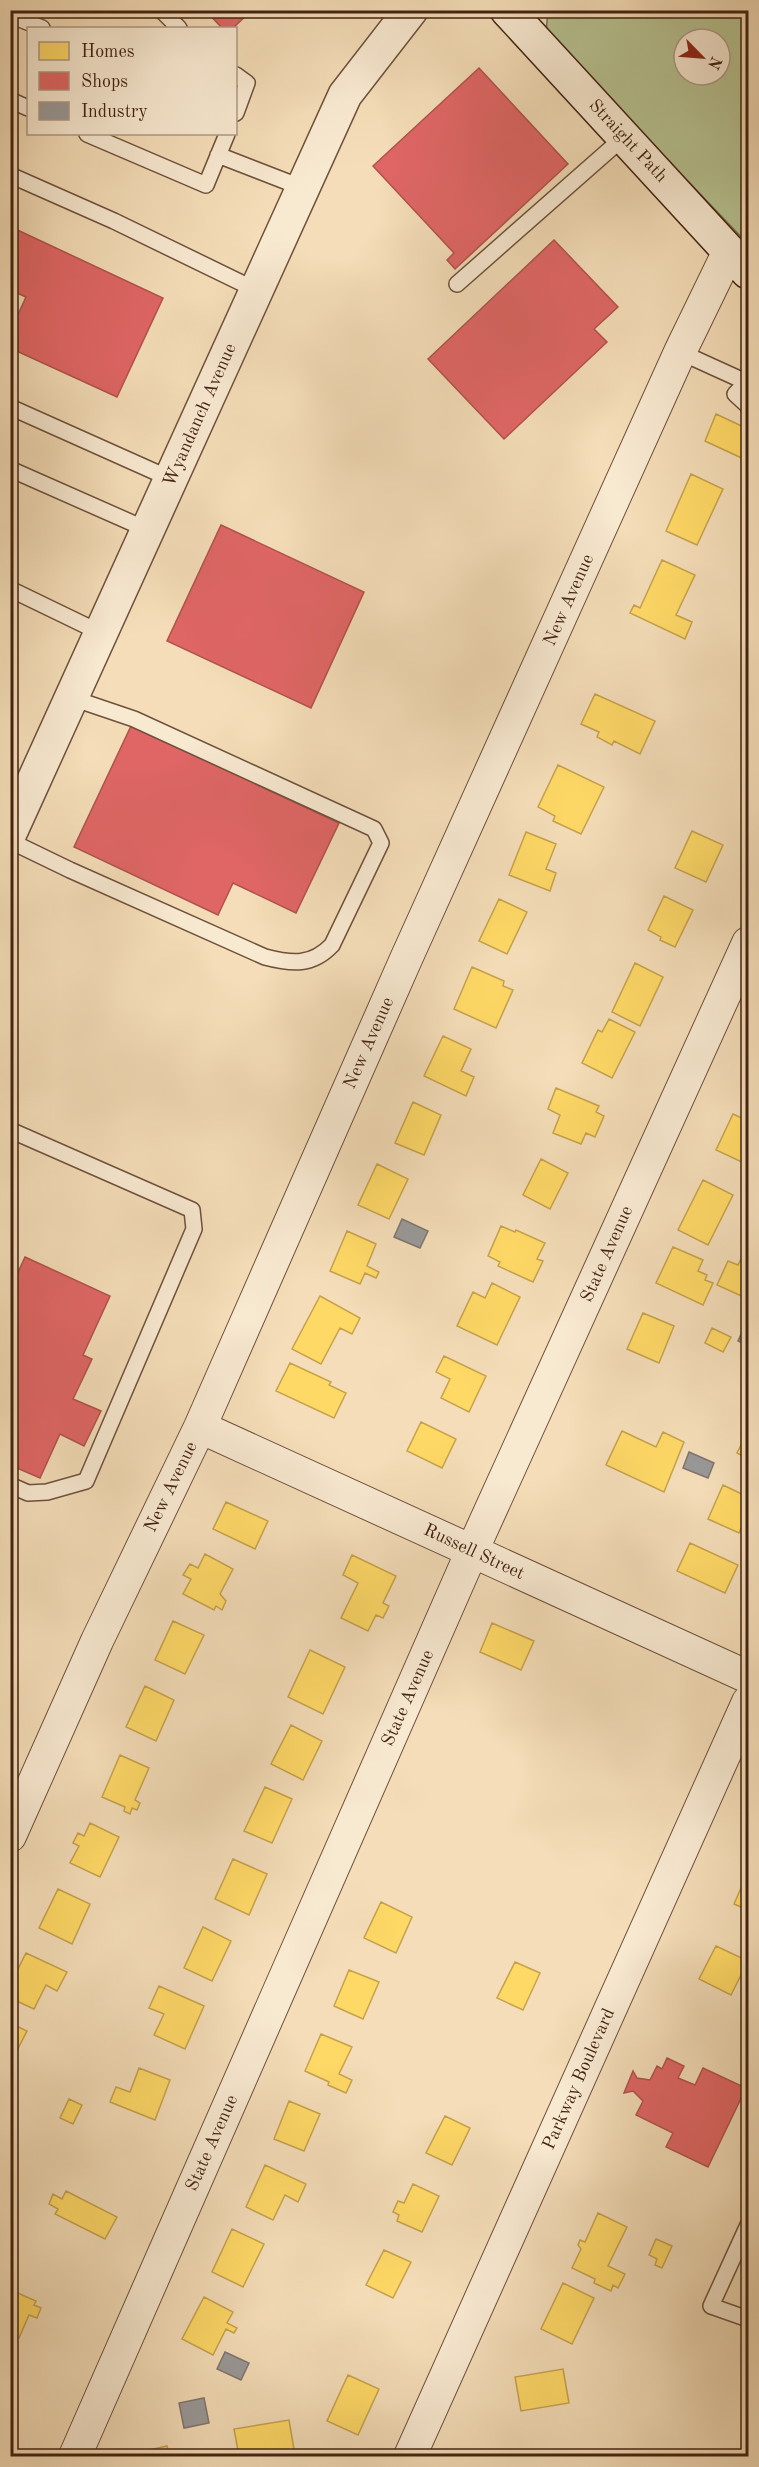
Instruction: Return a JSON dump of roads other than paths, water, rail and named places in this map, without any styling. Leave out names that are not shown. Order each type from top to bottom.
[{"type":"street","name":"Wyandanch Avenue","points":[[10,833],[345,95],[411,10]]},
{"type":"street","name":"Straight Path","points":[[507,10],[739,262]]},
{"type":"street","name":"New Avenue","points":[[10,1836],[97,1641],[200,1427],[411,949],[680,352],[739,262]]},
{"type":"street","name":"State Avenue","points":[[75,2457],[472,1551],[748,943]]},
{"type":"street","name":"Russell Street","points":[[200,1427],[748,1677]]},
{"type":"street","name":"Parkway Boulevard","points":[[410,2457],[748,1702]]},
{"type":"lane","points":[[161,10],[178,27]]},
{"type":"lane","points":[[10,15],[40,27]]},
{"type":"lane","points":[[237,76],[247,83],[237,111]]},
{"type":"lane","points":[[10,100],[27,108]]},
{"type":"lane","points":[[89,135],[206,185],[227,135]]},
{"type":"lane","points":[[457,284],[624,137]]},
{"type":"lane","points":[[218,154],[303,188]]},
{"type":"lane","points":[[10,175],[114,221],[256,290]]},
{"type":"lane","points":[[680,352],[747,381],[735,394],[748,406]]},
{"type":"lane","points":[[10,407],[171,479]]},
{"type":"lane","points":[[10,470],[148,530]]},
{"type":"lane","points":[[10,588],[101,633]]},
{"type":"lane","points":[[10,841],[167,914],[265,957],[285,962],[307,961],[321,956],[332,945],[381,843],[374,829],[134,719],[72,698]]},
{"type":"lane","points":[[10,1130],[192,1210],[194,1229],[86,1481],[48,1492],[28,1493],[10,1485]]},
{"type":"lane","points":[[748,2225],[711,2306],[748,2319]]}]
